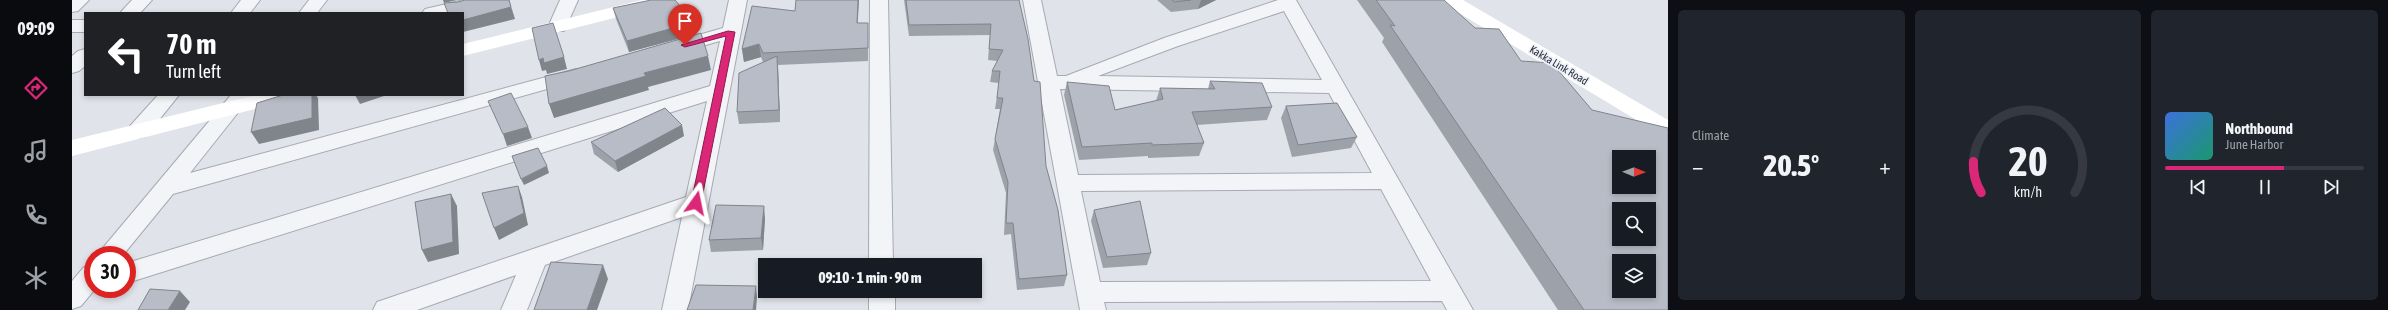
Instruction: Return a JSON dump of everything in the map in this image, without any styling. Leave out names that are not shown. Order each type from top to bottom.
[{"type":"street","points":[[72,7],[80,0]]},
{"type":"street","points":[[130,12],[143,0]]},
{"type":"street","points":[[241,12],[251,0]]},
{"type":"street","points":[[309,12],[318,0]]},
{"type":"street","points":[[435,12],[487,0]]},
{"type":"street","points":[[557,27],[569,0]]},
{"type":"street","points":[[464,50],[664,0]]},
{"type":"street","points":[[675,310],[738,0]]},
{"type":"street","points":[[879,0],[881,258]]},
{"type":"street","points":[[1032,0],[1056,82],[1068,183],[1091,301],[1454,300],[1288,2],[1056,82]]},
{"type":"street","name":"Kakka Link Road","points":[[1450,0],[1668,129]]},
{"type":"street","points":[[72,26],[84,26]]},
{"type":"street","points":[[654,53],[731,32]]},
{"type":"street","points":[[72,67],[84,56]]},
{"type":"street","points":[[165,188],[593,70]]},
{"type":"street","points":[[1056,82],[1336,88]]},
{"type":"street","points":[[136,270],[719,90]]},
{"type":"street","points":[[138,131],[168,96]]},
{"type":"street","points":[[72,148],[138,131],[236,102],[276,96]]},
{"type":"street","points":[[117,246],[236,102]]},
{"type":"street","points":[[1068,183],[1388,181]]},
{"type":"street","points":[[386,310],[534,261],[696,203]]},
{"type":"street","points":[[514,310],[534,261]]},
{"type":"street","points":[[882,298],[882,310]]},
{"type":"building","points":[[465,0],[509,0],[511,7],[464,20],[464,12],[448,12],[444,3]]},
{"type":"building","points":[[651,0],[675,0],[694,22],[627,41],[613,8]]},
{"type":"building","points":[[796,0],[858,0],[857,23],[868,23],[868,48],[763,53],[759,44],[742,49],[752,6],[795,11]]},
{"type":"building","points":[[906,0],[1019,0],[1028,39],[1034,81],[1040,82],[1046,166],[1058,210],[1067,275],[1019,279],[1013,223],[1006,223],[1008,182],[995,139],[1003,98],[997,98],[1000,71],[992,71],[1003,50],[989,49],[991,24],[909,25]]},
{"type":"building","points":[[1172,0],[1191,0],[1174,2]]},
{"type":"building","points":[[1376,0],[1444,0],[1475,28],[1499,29],[1521,61],[1552,63],[1592,110],[1668,128],[1668,310],[1584,310],[1390,25],[1395,26]]},
{"type":"building","points":[[553,23],[564,57],[544,63],[543,58],[539,60],[532,28]]},
{"type":"building","points":[[701,33],[708,56],[644,73],[646,76],[549,104],[545,76],[569,71]]},
{"type":"building","points":[[777,56],[779,110],[737,112],[739,73]]},
{"type":"building","points":[[1210,81],[1262,83],[1272,107],[1192,112],[1204,143],[1152,145],[1152,143],[1082,147],[1067,82],[1109,86],[1115,110],[1163,99],[1160,88],[1215,89]]},
{"type":"building","points":[[511,93],[528,127],[503,134],[488,101]]},
{"type":"building","points":[[280,96],[312,96],[312,118],[251,132],[257,103]]},
{"type":"building","points":[[1337,103],[1357,137],[1298,145],[1286,106]]},
{"type":"building","points":[[665,108],[682,125],[615,161],[591,142]]},
{"type":"building","points":[[538,148],[547,166],[521,179],[512,156]]},
{"type":"building","points":[[518,186],[524,213],[494,228],[482,193]]},
{"type":"building","points":[[451,194],[453,242],[422,250],[415,202]]},
{"type":"building","points":[[1140,201],[1151,253],[1107,257],[1094,210]]},
{"type":"building","points":[[716,205],[764,206],[761,238],[709,240]]},
{"type":"building","points":[[551,262],[603,265],[587,310],[534,310]]},
{"type":"building","points":[[696,285],[756,286],[753,310],[687,310]]},
{"type":"building","points":[[150,289],[180,291],[168,310],[138,310]]},
{"type":"route","points":[[685,45],[731,32],[696,203]]}]
